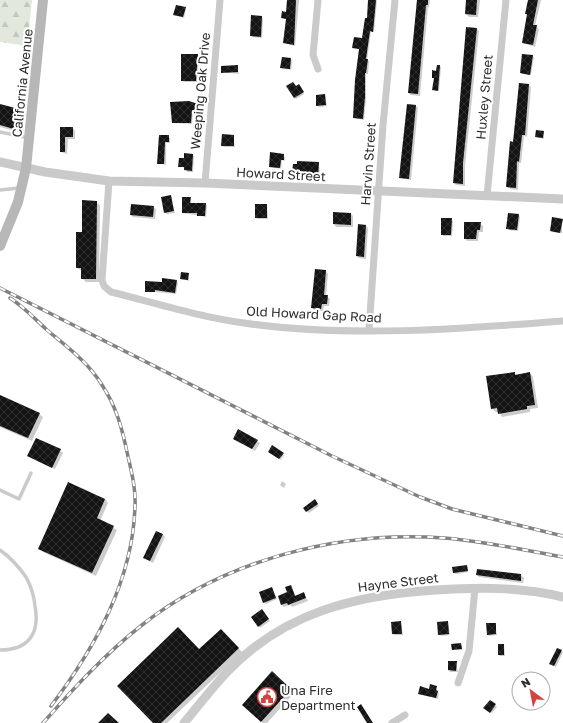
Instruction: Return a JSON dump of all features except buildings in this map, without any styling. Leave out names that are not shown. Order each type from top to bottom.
[{"type":"main road","name":"California Avenue","points":[[0,246],[13,216],[22,188],[26,168],[43,0]]},
{"type":"street","name":"Weeping Oak Drive","points":[[204,183],[220,0]]},
{"type":"street","points":[[318,0],[313,55],[318,69]]},
{"type":"street","name":"Harvin Street","points":[[369,330],[378,191],[395,0]]},
{"type":"street","name":"Huxley Street","points":[[487,196],[506,0]]},
{"type":"street","name":"Howard Street","points":[[0,162],[56,174],[109,181],[204,183],[563,199]]},
{"type":"street","name":"Old Howard Gap Road","points":[[109,181],[102,280],[104,286],[108,290],[188,312],[244,323],[278,327],[369,330],[455,328],[563,321]]},
{"type":"street","points":[[458,683],[469,651],[475,588]]},
{"type":"street","name":"Hayne Street","points":[[184,723],[228,672],[246,654],[288,626],[314,613],[352,600],[381,595],[475,588],[525,589],[563,597]]},
{"type":"street","points":[[392,723],[405,715]]},
{"type":"lane","points":[[0,132],[30,138]]},
{"type":"lane","points":[[0,190],[22,188]]},
{"type":"lane","points":[[0,490],[19,499],[31,473]]},
{"type":"lane","points":[[0,550],[19,568],[26,578],[32,589],[37,614],[36,627],[27,642],[20,647],[0,650]]},
{"type":"green space","points":[[0,0],[32,0],[27,46],[0,42]]},
{"type":"railway","points":[[0,288],[332,456],[420,497],[452,509],[563,536]]},
{"type":"railway","points":[[10,298],[25,309],[77,355],[97,377],[115,409],[121,426],[132,472],[135,492],[133,533],[119,587],[109,612],[96,637],[82,661],[51,706]]},
{"type":"railway","points":[[43,723],[78,684],[115,648],[142,625],[174,602],[209,583],[246,567],[285,554],[324,545],[364,539],[404,537],[444,538],[474,541],[563,557]]},
{"type":"place","name":"Una Fire Department","points":[[267,697]]}]
